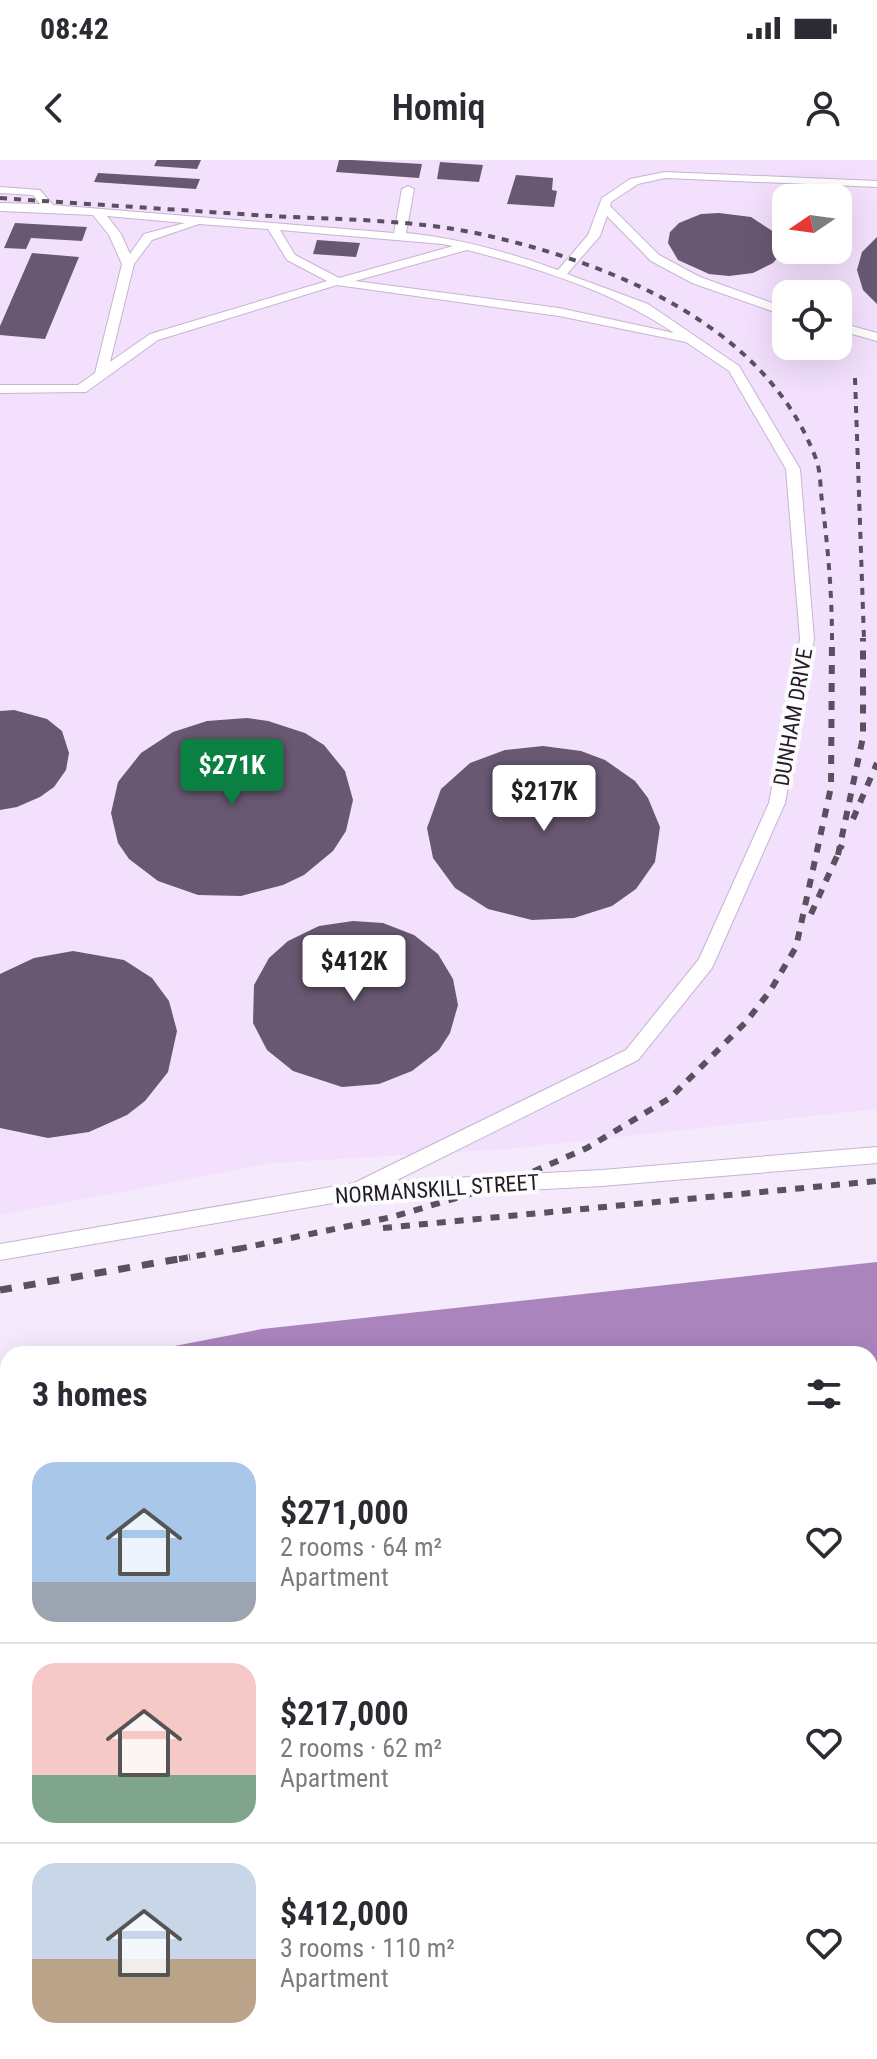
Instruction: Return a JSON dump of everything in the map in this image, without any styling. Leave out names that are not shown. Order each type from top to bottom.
[{"type":"lane","points":[[560,275],[594,236],[606,200],[634,181],[665,175],[877,184]]},
{"type":"lane","points":[[399,237],[408,189]]},
{"type":"lane","points":[[0,190],[36,192],[49,208]]},
{"type":"lane","name":"DUNHAM DRIVE","points":[[0,207],[49,208],[442,240],[514,258],[644,307],[734,369],[793,469],[807,639],[777,803],[706,963],[632,1055],[357,1191]]},
{"type":"lane","points":[[604,207],[655,258],[696,280],[772,307]]},
{"type":"lane","points":[[97,212],[115,234],[128,264]]},
{"type":"lane","points":[[101,374],[128,264],[148,237],[203,221]]},
{"type":"lane","points":[[272,227],[291,257],[338,282],[559,312],[693,341]]},
{"type":"lane","points":[[0,389],[81,389],[154,337],[467,246]]},
{"type":"lane","points":[[852,330],[877,337]]},
{"type":"lane","name":"NORMANSKILL STREET","points":[[0,1252],[357,1191],[602,1178],[877,1155]]},
{"type":"shaded area","points":[[0,160],[877,160],[877,1109],[508,1149],[273,1163],[0,1215]]},
{"type":"shaded area","points":[[877,1262],[877,1346],[174,1346],[262,1329]]},
{"type":"building","points":[[157,160],[201,160],[197,169],[154,166]]},
{"type":"building","points":[[339,160],[422,164],[419,178],[336,172]]},
{"type":"building","points":[[440,162],[483,165],[479,182],[437,179]]},
{"type":"building","points":[[98,173],[200,179],[196,189],[94,182]]},
{"type":"building","points":[[516,175],[553,178],[552,190],[557,191],[554,207],[507,204]]},
{"type":"building","points":[[701,214],[751,217],[772,231],[772,264],[753,273],[729,276],[709,274],[678,260],[668,243],[670,232],[679,223]]},
{"type":"building","points":[[15,223],[87,227],[82,241],[31,238],[26,249],[4,248]]},
{"type":"building","points":[[877,237],[877,304],[863,290],[857,270],[862,252]]},
{"type":"building","points":[[317,240],[360,243],[356,257],[313,254]]},
{"type":"building","points":[[32,253],[79,257],[45,339],[0,335],[0,326]]},
{"type":"building","points":[[14,710],[47,719],[62,731],[69,753],[66,770],[54,787],[17,807],[0,810],[0,711]]},
{"type":"building","points":[[247,718],[305,733],[324,745],[345,771],[353,800],[346,831],[333,851],[304,875],[283,885],[241,896],[198,895],[158,881],[129,859],[118,843],[111,813],[118,782],[141,753],[173,732],[207,721]]},
{"type":"building","points":[[543,746],[581,751],[605,760],[635,781],[648,798],[660,827],[655,862],[636,889],[612,906],[574,918],[532,920],[488,909],[455,888],[433,858],[427,828],[441,789],[470,763],[505,750]]},
{"type":"building","points":[[353,921],[383,923],[414,935],[438,954],[453,979],[458,1005],[450,1033],[439,1050],[412,1071],[379,1084],[342,1087],[293,1071],[267,1050],[253,1023],[254,985],[269,958],[288,941],[319,926]]},
{"type":"building","points":[[73,951],[124,960],[152,978],[169,1001],[177,1031],[168,1072],[145,1101],[127,1115],[89,1132],[48,1138],[0,1128],[0,974],[34,958]]},
{"type":"railway","points":[[0,198],[372,221],[461,230],[538,248],[635,284],[682,309],[724,338],[762,373],[793,413],[816,459],[820,475],[832,640]]},
{"type":"railway","points":[[855,378],[864,640]]},
{"type":"railway","points":[[838,853],[863,737],[863,638]]},
{"type":"railway","points":[[246,1247],[392,1217],[507,1183],[587,1148],[670,1098],[746,1022],[770,991],[796,947],[831,787],[832,640]]},
{"type":"railway","points":[[853,819],[877,763]]},
{"type":"railway","points":[[838,853],[842,845]]},
{"type":"railway","points":[[811,914],[838,853]]},
{"type":"railway","points":[[383,1228],[877,1181]]},
{"type":"railway","points":[[179,1259],[246,1247]]},
{"type":"railway","points":[[238,1249],[246,1247]]},
{"type":"railway","points":[[0,1290],[190,1257]]}]
